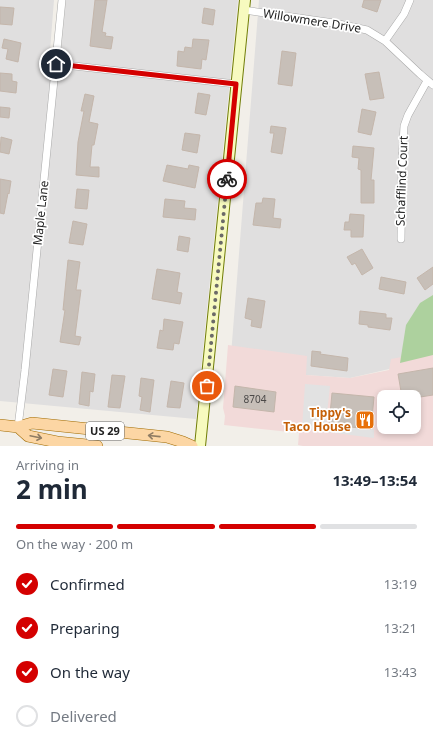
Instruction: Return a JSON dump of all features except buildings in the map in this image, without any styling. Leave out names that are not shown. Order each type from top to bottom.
[{"type":"main road","points":[[200,446],[244,5]]},
{"type":"main road","name":"US 29","points":[[0,425],[18,427],[32,423],[167,437],[192,446]]},
{"type":"main road","name":"US 29","points":[[18,427],[28,436],[57,444],[97,446]]},
{"type":"street","name":"Maple Lane","points":[[18,427],[62,0]]},
{"type":"street","points":[[385,41],[404,14],[410,0]]},
{"type":"street","name":"Willowmere Drive","points":[[244,5],[358,27],[375,34],[385,41],[430,83]]},
{"type":"street","points":[[56,64],[236,84]]},
{"type":"street","name":"Schafflind Court","points":[[401,239],[404,126],[408,116],[430,83]]},
{"type":"shaded area","points":[[0,0],[54,0],[49,63],[190,76],[60,61],[66,0],[238,0],[196,419],[0,401]]},
{"type":"shaded area","points":[[259,0],[433,0],[433,359],[350,378],[305,375],[231,355]]},
{"type":"shaded area","points":[[228,345],[307,356],[306,375],[350,378],[389,370],[391,359],[433,351],[433,446],[303,446],[298,445],[299,433],[224,425],[225,416],[223,408]]},
{"type":"shaded area","points":[[305,384],[330,386],[325,432],[302,428]]},
{"type":"shaded area","points":[[329,425],[374,429],[374,438],[327,432]]},
{"type":"green space","points":[[433,295],[433,355],[400,363],[406,325],[420,303]]},
{"type":"way so far","points":[[207,386],[227,179]]},
{"type":"place","name":"Tippy's Taco House","points":[[365,420]]},
{"type":"route","points":[[56,64],[236,84],[227,179]]}]
